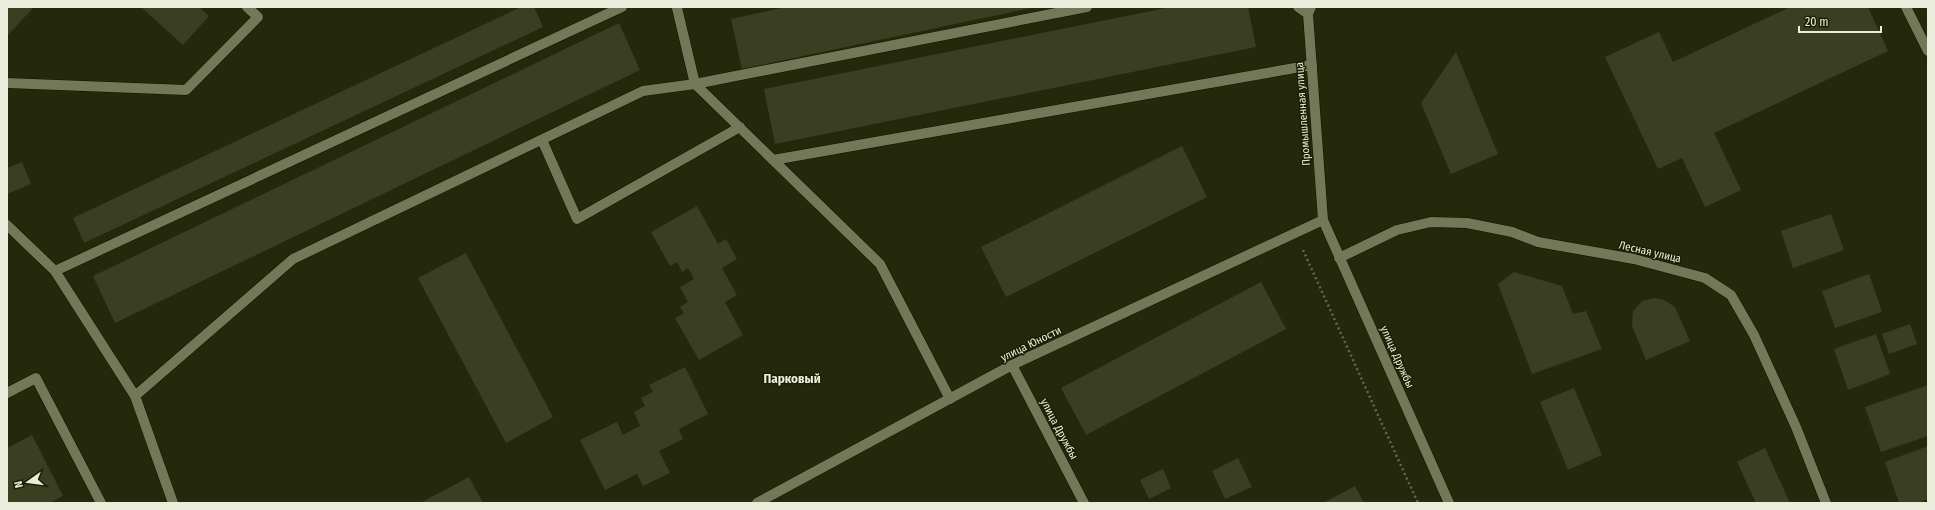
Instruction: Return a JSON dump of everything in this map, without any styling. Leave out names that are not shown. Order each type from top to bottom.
[{"type":"street","points":[[7,83],[186,90],[258,17],[247,7]]},
{"type":"street","points":[[54,271],[622,7]]},
{"type":"street","points":[[677,7],[695,84],[880,264],[950,399]]},
{"type":"street","points":[[135,396],[293,259],[643,91],[695,84],[1087,7]]},
{"type":"street","points":[[1298,7],[1310,10]]},
{"type":"street","points":[[1906,7],[1928,51]]},
{"type":"street","name":"Промышленная улица","points":[[1310,10],[1312,65],[1323,220]]},
{"type":"street","points":[[773,160],[1312,65]]},
{"type":"street","points":[[542,140],[577,218],[740,128]]},
{"type":"street","name":"улица Юности","points":[[757,503],[1012,365],[1323,220]]},
{"type":"street","name":"улица Дружбы","points":[[1323,220],[1449,503]]},
{"type":"street","name":"Лесная улица","points":[[1339,258],[1372,244],[1397,230],[1431,222],[1467,223],[1512,232],[1538,242],[1634,259],[1705,278],[1731,295],[1754,335],[1796,427],[1826,503]]},
{"type":"street","points":[[7,225],[54,271],[135,396],[173,503]]},
{"type":"street","name":"улица Дружбы","points":[[1012,365],[1084,503]]},
{"type":"street","points":[[7,393],[36,378],[101,503]]},
{"type":"path","points":[[1295,233],[1418,503]]},
{"type":"building","points":[[7,7],[34,7],[7,36]]},
{"type":"building","points":[[141,7],[199,7],[209,16],[183,45]]},
{"type":"building","points":[[521,7],[534,7],[543,27],[84,243],[73,218]]},
{"type":"building","points":[[786,7],[1031,8],[742,69],[731,19]]},
{"type":"building","points":[[1171,7],[1248,7],[1256,47],[775,144],[764,89]]},
{"type":"building","points":[[1790,7],[1868,7],[1888,51],[1714,133],[1741,190],[1705,207],[1682,158],[1658,169],[1605,57],[1659,32],[1673,62]]},
{"type":"building","points":[[619,23],[640,70],[115,323],[93,276]]},
{"type":"building","points":[[1456,52],[1498,154],[1451,174],[1421,103]]},
{"type":"building","points":[[1182,146],[1207,197],[1006,297],[981,247]]},
{"type":"building","points":[[22,162],[31,184],[7,194],[7,168]]},
{"type":"building","points":[[697,206],[718,244],[726,239],[737,259],[722,268],[737,295],[725,302],[743,335],[699,360],[675,318],[684,313],[680,307],[688,302],[680,287],[694,279],[688,268],[682,272],[677,262],[670,266],[651,232]]},
{"type":"building","points":[[1831,214],[1844,250],[1793,268],[1781,231]]},
{"type":"building","points":[[466,253],[553,417],[506,443],[418,278]]},
{"type":"building","points":[[1514,272],[1562,286],[1573,314],[1586,311],[1602,349],[1532,374],[1498,284]]},
{"type":"building","points":[[1869,274],[1882,312],[1835,328],[1822,291]]},
{"type":"building","points":[[1261,282],[1286,329],[1086,435],[1061,388]]},
{"type":"building","points":[[1654,298],[1664,300],[1675,307],[1690,341],[1646,360],[1632,326],[1633,311],[1642,301]]},
{"type":"building","points":[[1910,324],[1917,344],[1889,354],[1882,334]]},
{"type":"building","points":[[1876,334],[1890,374],[1848,390],[1834,349]]},
{"type":"building","points":[[685,367],[708,414],[679,429],[683,439],[659,451],[670,473],[643,486],[637,474],[605,490],[580,440],[617,422],[623,435],[640,426],[634,412],[645,406],[641,398],[653,392],[649,385]]},
{"type":"building","points":[[1928,385],[1928,436],[1881,452],[1865,407]]},
{"type":"building","points":[[1574,388],[1602,455],[1568,470],[1540,402]]},
{"type":"building","points":[[32,435],[63,496],[49,503],[7,503],[7,448]]},
{"type":"building","points":[[1928,446],[1928,499],[1918,503],[1899,503],[1885,462]]},
{"type":"building","points":[[1765,448],[1790,503],[1756,503],[1737,462]]},
{"type":"building","points":[[1238,458],[1252,487],[1225,499],[1212,471]]},
{"type":"building","points":[[1163,469],[1171,488],[1149,499],[1140,480]]},
{"type":"building","points":[[469,477],[483,503],[420,503]]},
{"type":"building","points":[[1355,486],[1364,503],[1323,503]]},
{"type":"district","name":"Парковый","points":[[792,378]]}]
